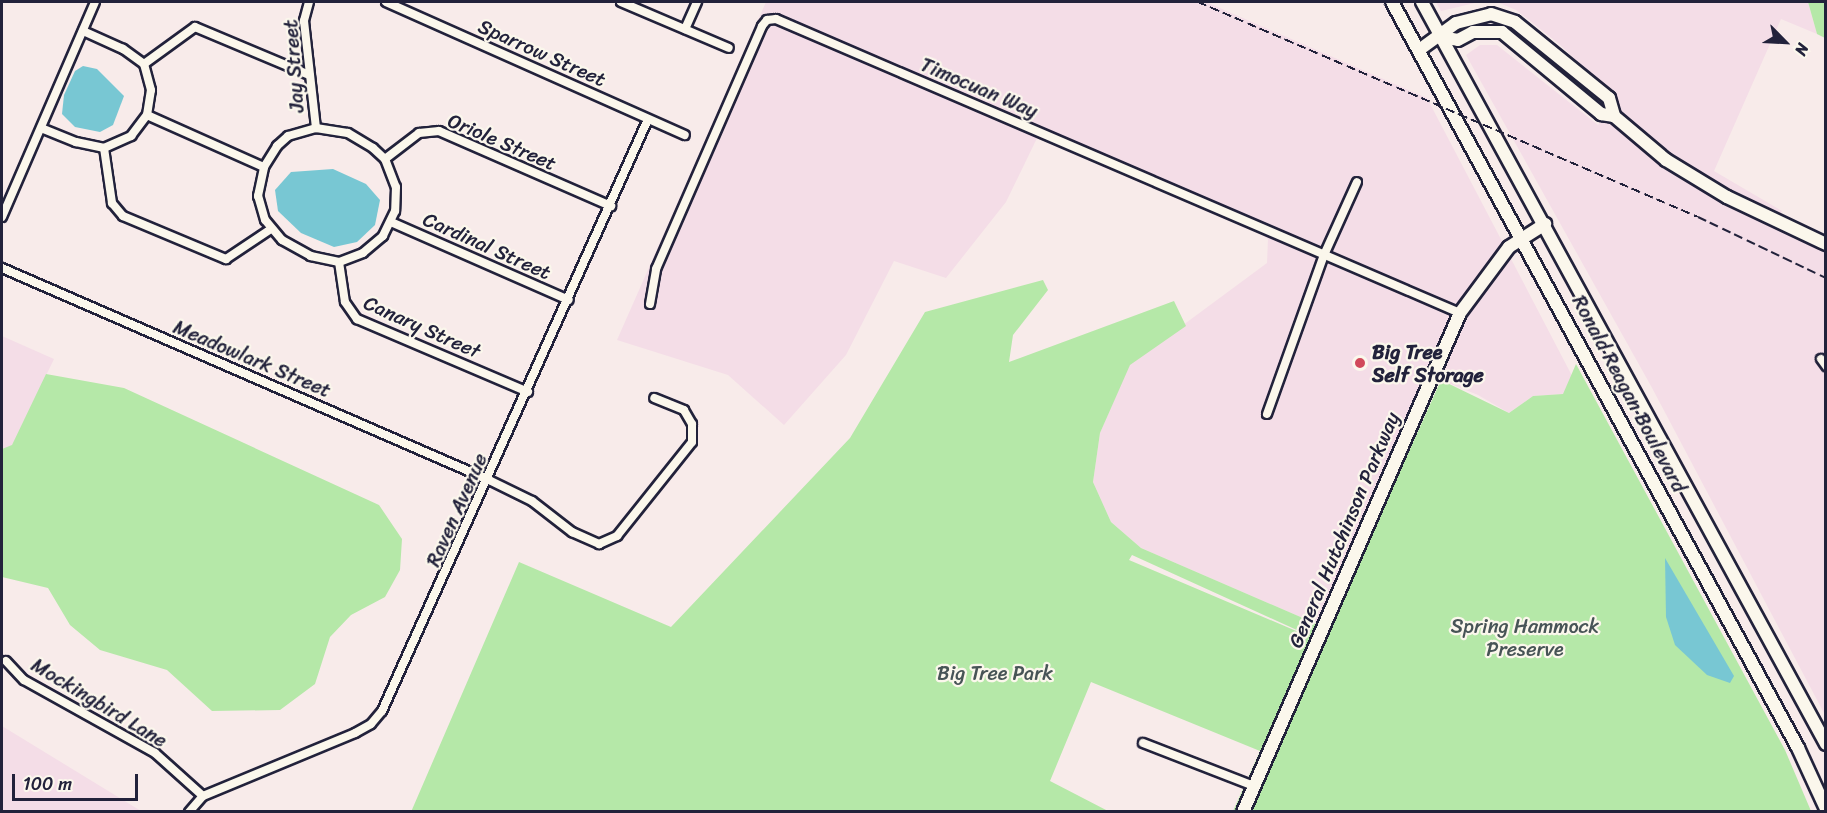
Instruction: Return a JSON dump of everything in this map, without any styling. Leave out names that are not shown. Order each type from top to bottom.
[{"type":"main road","name":"Ronald Reagan Boulevard","points":[[1392,2],[1798,748],[1825,804]]},
{"type":"main road","name":"Ronald Reagan Boulevard","points":[[1422,2],[1545,224],[1826,744]]},
{"type":"main road","points":[[1419,50],[1442,37],[1456,22],[1491,14],[1515,22],[1609,98],[1614,116],[1676,166],[1727,197],[1826,244]]},
{"type":"main road","name":"General Hutchinson Parkway","points":[[1243,812],[1460,313],[1482,279],[1509,247],[1545,224]]},
{"type":"street","points":[[2,216],[95,2]]},
{"type":"street","name":"Jay Street","points":[[309,2],[304,21],[316,128]]},
{"type":"street","name":"Sparrow Street","points":[[386,2],[685,135]]},
{"type":"street","points":[[621,2],[729,48]]},
{"type":"street","points":[[685,29],[698,2]]},
{"type":"street","name":"Timocuan Way","points":[[650,304],[656,269],[767,20],[776,19],[1460,313]]},
{"type":"street","points":[[144,64],[195,27],[309,75]]},
{"type":"street","points":[[41,128],[76,142],[104,148],[131,136],[147,115],[151,90],[144,64],[123,48],[83,31]]},
{"type":"street","points":[[147,115],[264,168]]},
{"type":"street","name":"Raven Avenue","points":[[189,812],[203,796],[371,724],[392,694],[648,119]]},
{"type":"street","points":[[316,128],[348,134],[385,159],[396,187],[391,222],[373,246],[339,262],[324,261],[293,248],[272,230],[258,196],[264,168],[288,136],[316,128]]},
{"type":"street","name":"Oriole Street","points":[[385,159],[419,133],[439,131],[611,206]]},
{"type":"street","points":[[104,148],[112,203],[123,216],[226,259],[272,230]]},
{"type":"street","points":[[1267,414],[1324,255],[1357,182]]},
{"type":"street","name":"Cardinal Street","points":[[391,222],[569,300]]},
{"type":"street","name":"Canary Street","points":[[339,262],[345,302],[357,319],[528,392]]},
{"type":"street","name":"Meadowlark Street","points":[[2,268],[489,480],[532,501],[585,540],[609,542],[692,442],[692,424],[684,410],[654,398]]},
{"type":"street","name":"Mockingbird Lane","points":[[6,661],[24,680],[155,753],[203,796]]},
{"type":"street","points":[[1143,743],[1254,786]]},
{"type":"shaded area","points":[[766,2],[1206,2],[1427,98],[1504,245],[1475,278],[1455,311],[1319,625],[1141,548],[1111,522],[1093,482],[1100,433],[1129,365],[1267,263],[1268,239],[1244,221],[1039,134],[1006,202],[946,278],[894,261],[846,355],[784,425],[728,375],[617,340]]},
{"type":"shaded area","points":[[1436,2],[1479,2],[1441,11]]},
{"type":"shaded area","points":[[1497,2],[1808,2],[1817,34],[1781,19],[1714,171],[1782,211],[1779,217],[1669,157],[1619,115],[1618,100],[1559,44],[1516,10]]},
{"type":"shaded area","points":[[1480,45],[1497,45],[1598,125],[1603,119],[1612,121],[1664,164],[1825,249],[1825,715],[1651,386],[1466,55]]},
{"type":"shaded area","points":[[1509,255],[1581,393],[1533,396],[1509,413],[1478,395],[1441,380],[1464,315]]},
{"type":"shaded area","points":[[2,336],[54,359],[12,446],[2,449]]},
{"type":"shaded area","points":[[2,726],[141,811],[2,811]]},
{"type":"green space","points":[[1808,2],[1825,2],[1825,38],[1817,34]]},
{"type":"green space","name":"Spring Hammock Preserve","points":[[1043,280],[1048,290],[1013,335],[1009,362],[1174,301],[1186,326],[1130,365],[1100,433],[1093,482],[1111,522],[1141,548],[1319,625],[1313,639],[1323,643],[1441,380],[1509,413],[1533,396],[1563,394],[1576,364],[1785,750],[1811,811],[1233,811],[1260,751],[1091,682],[1050,781],[1108,811],[411,812],[519,562],[671,627],[850,438],[925,312]],"holes":[[[1132,555],[1301,633],[1129,560]]]},
{"type":"green space","points":[[46,374],[124,388],[379,505],[402,539],[400,570],[385,597],[351,615],[330,637],[315,684],[280,710],[212,711],[167,670],[100,650],[70,625],[48,588],[2,577],[2,449],[12,445]]},
{"type":"water","points":[[83,66],[97,69],[124,96],[113,125],[100,132],[75,127],[62,114],[64,95],[75,71]]},
{"type":"water","points":[[333,169],[366,184],[380,200],[375,225],[357,242],[334,247],[301,233],[278,211],[275,190],[291,172]]},
{"type":"water","points":[[1665,558],[1734,676],[1730,683],[1707,675],[1675,645],[1666,617]]},
{"type":"railway","points":[[1198,2],[1698,217],[1826,278]]},
{"type":"place","name":"Big Tree Self Storage","points":[[1360,363]]},
{"type":"park label","name":"Big Tree Park","points":[[995,673]]}]
